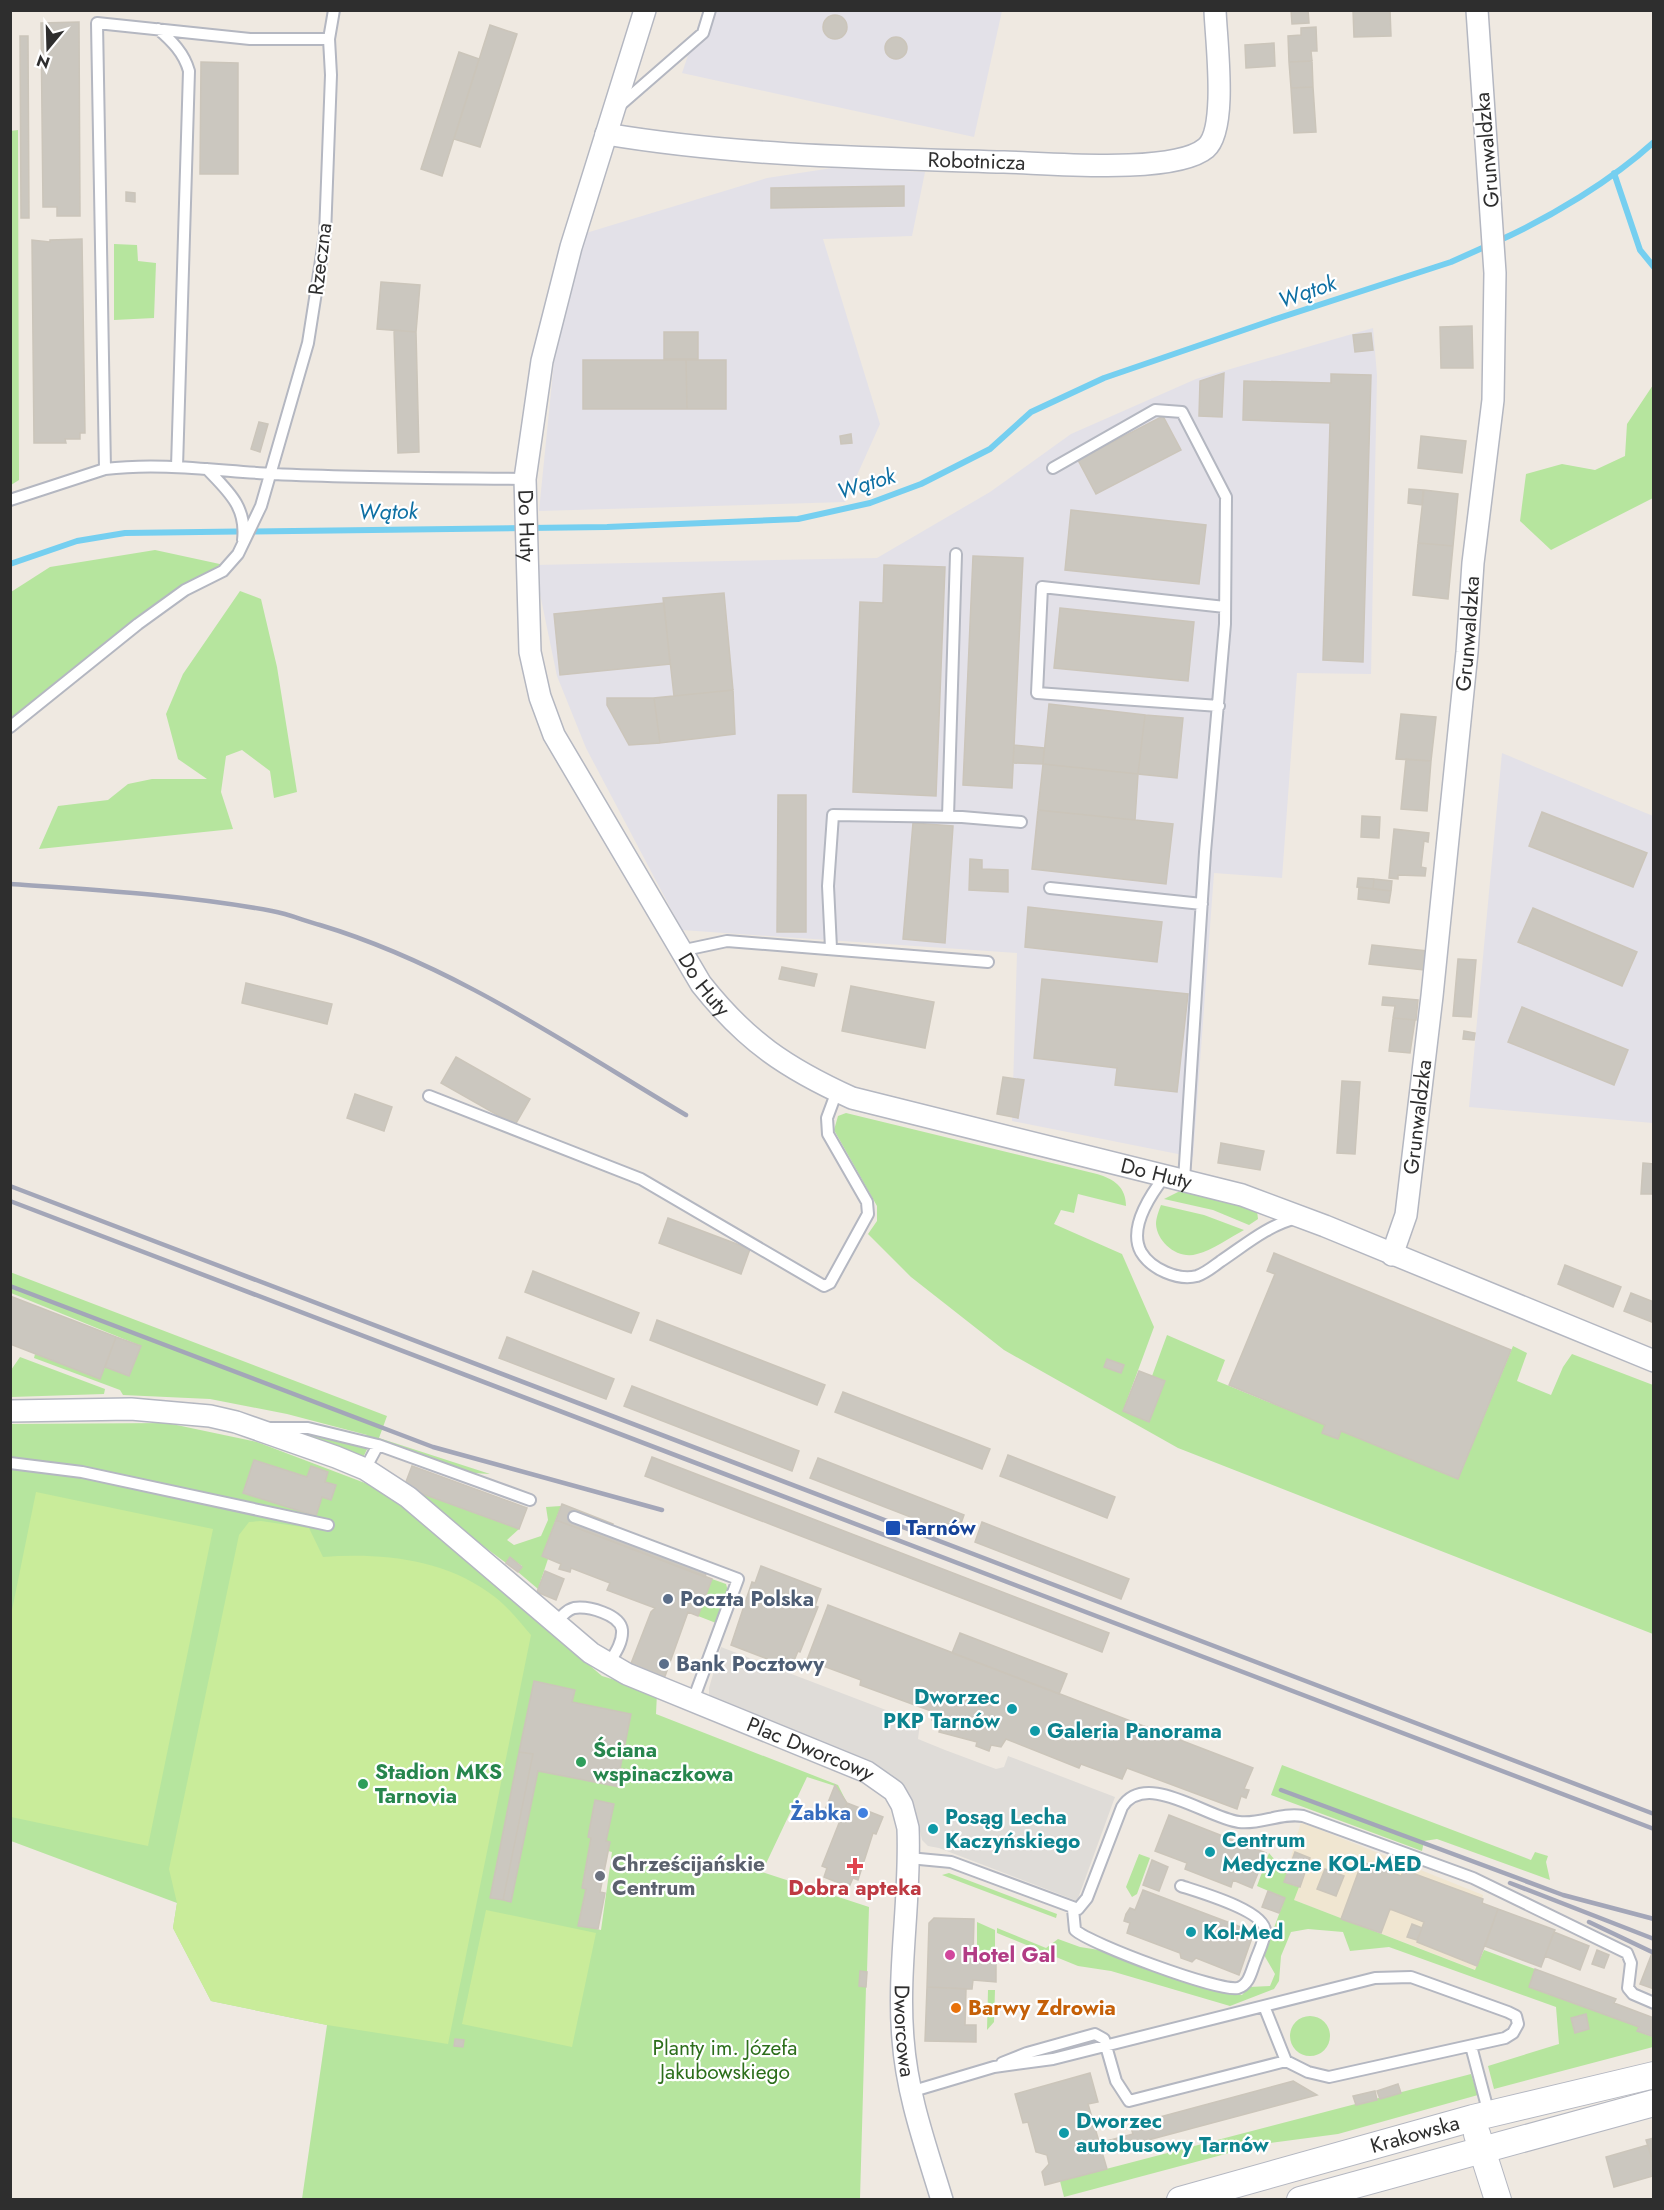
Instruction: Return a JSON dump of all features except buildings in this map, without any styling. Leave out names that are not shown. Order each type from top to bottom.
[{"type":"street","name":"Do Huty","points":[[645,10],[571,247],[542,361],[525,479],[530,652],[540,697],[554,735],[645,886],[680,951],[728,1018],[763,1049],[816,1082],[837,1091],[884,1107],[1242,1195],[1653,1361]]},
{"type":"street","name":"Robotnicza","points":[[606,134],[673,144],[862,158],[1100,165],[1158,163],[1192,155],[1207,147],[1213,138],[1218,110],[1215,10]]},
{"type":"street","name":"Grunwaldzka","points":[[1392,1255],[1406,1215],[1433,985],[1467,652],[1473,564],[1493,400],[1495,273],[1477,10]]},
{"type":"street","name":"Plac Dworcowy","points":[[10,1411],[175,1411],[210,1416],[256,1429],[365,1469],[429,1514],[608,1665],[882,1781],[894,1791],[902,1805],[908,1828],[909,1858]]},
{"type":"street","name":"Dworcowa","points":[[909,1858],[903,2036],[910,2092],[942,2199]]},
{"type":"street","name":"Krakowska","points":[[1180,2199],[1481,2116],[1653,2075]]},
{"type":"street","name":"Krakowska","points":[[1300,2199],[1653,2103]]},
{"type":"street","points":[[1481,2116],[1481,2149],[1498,2199]]},
{"type":"lane","name":"Rzeczna","points":[[10,727],[138,624],[185,590],[223,571],[242,546],[261,506],[308,343],[325,235],[331,75],[329,39],[334,10]]},
{"type":"lane","points":[[614,111],[703,33],[710,10]]},
{"type":"lane","points":[[105,469],[97,23],[260,40],[329,39]]},
{"type":"lane","points":[[158,29],[187,61],[189,71],[177,467]]},
{"type":"lane","points":[[1053,468],[1155,410],[1182,412],[1226,497],[1225,607],[1219,706],[1202,904],[1174,1178],[1144,1210],[1138,1235],[1140,1250],[1147,1259],[1173,1275],[1200,1275],[1266,1231],[1285,1221],[1301,1217]]},
{"type":"lane","points":[[10,500],[105,469],[177,467],[272,474],[525,479]]},
{"type":"lane","points":[[207,469],[236,499],[243,521],[242,546]]},
{"type":"lane","points":[[948,817],[956,554]]},
{"type":"lane","points":[[1219,706],[1037,693],[1042,587],[1225,607]]},
{"type":"lane","points":[[831,948],[828,886],[833,815],[948,817],[1021,822]]},
{"type":"lane","points":[[1050,888],[1202,904]]},
{"type":"lane","points":[[680,951],[727,941],[988,962]]},
{"type":"lane","points":[[429,1096],[647,1182],[824,1286],[830,1283],[868,1214],[867,1202],[828,1134],[827,1118],[837,1091]]},
{"type":"lane","points":[[256,1429],[308,1428],[378,1445],[530,1500]]},
{"type":"lane","points":[[365,1469],[378,1445]]},
{"type":"lane","points":[[10,1464],[82,1472],[328,1525]]},
{"type":"lane","points":[[574,1517],[738,1579],[692,1702]]},
{"type":"lane","points":[[556,1623],[566,1612],[580,1608],[604,1614],[616,1621],[622,1628],[621,1637],[608,1665]]},
{"type":"lane","points":[[909,1858],[951,1862],[1078,1909],[1084,1903],[1119,1815],[1126,1801],[1132,1796],[1140,1793],[1158,1793],[1240,1822],[1289,1815],[1303,1816],[1473,1878],[1627,1953],[1631,1963],[1628,1988],[1633,1994],[1653,2002]]},
{"type":"lane","points":[[1073,1909],[1075,1930],[1093,1941],[1186,1976],[1234,1988],[1243,1985],[1249,1978],[1265,1933],[1263,1924],[1247,1911],[1181,1886]]},
{"type":"lane","points":[[910,2092],[994,2067],[1053,2059],[1107,2045],[1376,1978],[1411,1977],[1516,2016],[1518,2024],[1510,2036],[1340,2076],[1308,2072],[1286,2061],[1129,2101],[1116,2081],[1107,2045]]},
{"type":"lane","points":[[1264,2006],[1286,2061]]},
{"type":"lane","points":[[1471,2046],[1481,2116]]},
{"type":"shaded area","points":[[703,11],[1002,11],[974,137],[682,73]]},
{"type":"shaded area","points":[[832,168],[925,172],[912,236],[823,239],[880,424],[845,502],[539,511],[555,352],[586,233],[767,178]]},
{"type":"shaded area","points":[[1373,328],[1377,375],[1371,674],[1297,673],[1282,878],[1214,873],[1193,1157],[1012,1121],[1017,953],[682,930],[586,748],[557,676],[534,565],[877,558],[990,492],[1071,434],[1196,379]]},
{"type":"shaded area","points":[[1502,753],[1653,816],[1653,1123],[1469,1107]]},
{"type":"shaded area","points":[[721,1647],[920,1723],[918,1739],[945,1750],[996,1769],[1004,1767],[1008,1756],[1115,1797],[1077,1901],[939,1848],[928,1846],[922,1840],[914,1805],[891,1774],[712,1703],[709,1699],[709,1688]]},
{"type":"shaded area","points":[[1301,1822],[1483,1895],[1482,1903],[1498,1909],[1476,1970],[1294,1900],[1284,1882]]},
{"type":"green space","points":[[18,130],[19,480],[11,485],[10,131]]},
{"type":"green space","points":[[114,244],[137,245],[138,261],[156,263],[154,318],[114,320]]},
{"type":"green space","points":[[1653,385],[1653,498],[1551,550],[1520,521],[1526,474],[1562,464],[1595,470],[1625,456],[1627,424]]},
{"type":"green space","points":[[155,550],[229,566],[202,582],[11,726],[11,592],[50,567]]},
{"type":"green space","points":[[240,591],[261,599],[277,667],[297,792],[274,798],[270,771],[242,750],[226,756],[221,792],[233,829],[39,849],[58,806],[108,800],[128,784],[152,779],[207,779],[178,759],[166,714],[183,674]]},
{"type":"green space","points":[[846,1113],[1097,1174],[1109,1178],[1118,1185],[1124,1194],[1126,1206],[1078,1194],[1074,1213],[1061,1210],[1054,1224],[1122,1254],[1154,1327],[1123,1411],[1149,1421],[1165,1381],[1152,1376],[1167,1335],[1225,1360],[1217,1381],[1325,1425],[1322,1433],[1338,1439],[1341,1431],[1458,1479],[1513,1346],[1527,1353],[1517,1381],[1551,1395],[1563,1367],[1572,1354],[1653,1385],[1653,1634],[1178,1448],[1004,1350],[911,1277],[868,1234],[877,1221],[877,1206],[834,1130],[838,1116]]},
{"type":"green space","points":[[1193,1190],[1257,1211],[1258,1219],[1249,1225],[1213,1210],[1164,1199],[1180,1191]]},
{"type":"green space","points":[[1161,1205],[1204,1215],[1244,1230],[1203,1252],[1183,1255],[1170,1248],[1160,1238],[1156,1222]]},
{"type":"green space","points":[[10,1272],[387,1416],[379,1438],[490,1474],[474,1473],[366,1437],[367,1435],[287,1414],[210,1399],[123,1395],[120,1390],[34,1358],[35,1354],[100,1378],[105,1367],[129,1376],[141,1346],[11,1293]]},
{"type":"green space","points":[[20,1357],[105,1389],[104,1394],[11,1397],[11,1370]]},
{"type":"green space","name":"Planty im. Józefa Jakubowskiego","points":[[167,1423],[257,1442],[386,1491],[602,1676],[657,1693],[656,1714],[838,1785],[847,1803],[835,1786],[807,1777],[762,1872],[869,1907],[867,1972],[860,1972],[859,1986],[866,1987],[860,2199],[302,2199],[327,2025],[211,2001],[173,1928],[177,1903],[11,1841],[11,1424]],"holes":[[[595,1800],[613,1804],[606,1841],[610,1842],[608,1851],[612,1852],[601,1930],[578,1925],[586,1889],[582,1887]]]},
{"type":"green space","points":[[286,1431],[301,1431],[368,1447],[362,1460]]},
{"type":"green space","points":[[404,1487],[519,1529],[507,1540],[514,1545],[541,1536],[548,1520],[546,1507],[561,1506],[542,1556],[548,1559],[538,1589],[518,1572],[522,1566],[510,1558],[506,1563]]},
{"type":"green space","points":[[36,1492],[213,1529],[148,1846],[11,1817],[11,1615]]},
{"type":"green space","points":[[261,1521],[309,1528],[323,1557],[387,1557],[409,1560],[450,1572],[494,1596],[531,1635],[448,2044],[327,2025],[211,2001],[173,1928],[177,1903],[169,1869],[239,1535],[249,1522]]},
{"type":"green space","points":[[712,1579],[726,1584],[728,1591],[716,1623],[698,1616]]},
{"type":"green space","points":[[1282,1765],[1531,1860],[1535,1852],[1548,1856],[1546,1862],[1550,1880],[1437,1839],[1424,1841],[1422,1851],[1271,1795]]},
{"type":"green space","points":[[1269,1853],[1287,1874],[1284,1882],[1299,1887],[1294,1900],[1475,1970],[1484,1950],[1535,1969],[1529,1987],[1639,2027],[1637,2031],[1653,2037],[1653,2047],[1494,2089],[1488,2066],[1559,2044],[1556,2007],[1389,1947],[1350,1951],[1343,1932],[1308,1929],[1291,1932],[1281,1956],[1279,1981],[1274,1989],[1230,2006],[1111,1971],[1078,1966],[997,1933],[997,1928],[1046,1948],[1058,1939],[1080,1947],[1099,1950],[1187,1982],[1242,1995],[1249,1987],[1270,1986],[1275,1974],[1264,1955],[1285,1898],[1257,1886]]},
{"type":"green space","points":[[1139,1854],[1150,1858],[1137,1894],[1132,1897],[1126,1887]]},
{"type":"green space","points":[[949,1873],[1057,1914],[1056,1918],[942,1875]]},
{"type":"green space","points":[[486,1910],[596,1933],[572,2047],[462,2024]]},
{"type":"green space","points":[[977,1922],[995,1930],[995,1952],[977,1951]]},
{"type":"green space","points":[[988,1990],[995,1990],[994,2022],[987,2030]]},
{"type":"green space","points":[[1310,2016],[1324,2022],[1330,2036],[1324,2050],[1310,2056],[1296,2050],[1290,2036],[1296,2022]]},
{"type":"green space","points":[[1471,2074],[1478,2095],[1338,2134],[1263,2144],[1064,2197],[1060,2181]]},
{"type":"waterway","name":"Wątok","points":[[1498,241],[1580,197],[1619,171],[1654,142]]},
{"type":"waterway","points":[[1614,173],[1640,250],[1654,267]]},
{"type":"waterway","name":"Wątok","points":[[10,564],[77,541],[125,533],[607,527],[798,519],[870,503],[921,484],[990,449],[1031,412],[1104,378],[1451,262],[1489,245]]},
{"type":"railway","points":[[10,884],[142,894],[240,905],[278,912],[320,925],[369,942],[463,984],[686,1115]]},
{"type":"railway","points":[[10,1186],[1654,1814]]},
{"type":"railway","points":[[10,1201],[1654,1829]]},
{"type":"railway","points":[[10,1286],[433,1447],[662,1510]]},
{"type":"railway","points":[[1281,1790],[1563,1895],[1654,1919]]},
{"type":"railway","points":[[1510,1883],[1654,1939]]},
{"type":"railway","points":[[1589,1922],[1652,1952]]},
{"type":"place","name":"Tarnów","points":[[893,1528]]},
{"type":"place","name":"Poczta Polska","points":[[668,1599]]},
{"type":"place","name":"Bank Pocztowy","points":[[664,1664]]},
{"type":"place","name":"Dworzec PKP Tarnów","points":[[1012,1709]]},
{"type":"place","name":"Galeria Panorama","points":[[1035,1731]]},
{"type":"place","name":"Ściana wspinaczkowa","points":[[581,1762]]},
{"type":"place","name":"Stadion MKS Tarnovia","points":[[363,1784]]},
{"type":"place","name":"Żabka","points":[[863,1813]]},
{"type":"place","name":"Posąg Lecha Kaczyńskiego","points":[[933,1829]]},
{"type":"place","name":"Centrum Medyczne KOL-MED","points":[[1210,1852]]},
{"type":"place","name":"Dobra apteka","points":[[855,1866]]},
{"type":"place","name":"Chrześcijańskie Centrum","points":[[600,1876]]},
{"type":"place","name":"Kol-Med","points":[[1191,1932]]},
{"type":"place","name":"Hotel Gal","points":[[950,1955]]},
{"type":"place","name":"Barwy Zdrowia","points":[[956,2008]]},
{"type":"place","name":"Dworzec autobusowy Tarnów","points":[[1064,2133]]}]
